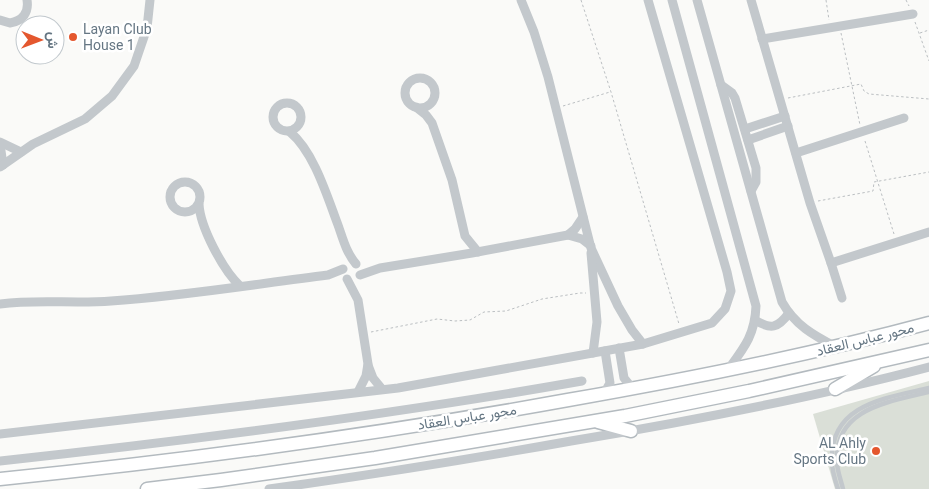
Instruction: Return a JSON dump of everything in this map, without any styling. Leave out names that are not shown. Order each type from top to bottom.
[{"type":"main road","name":"محور عباس العقاد","points":[[0,478],[84,471],[236,452],[484,416],[727,371],[836,347],[929,323]]},
{"type":"main road","name":"محور عباس العقاد","points":[[147,489],[366,459],[594,421],[750,391],[929,350]]},
{"type":"main road","points":[[835,390],[883,361]]},
{"type":"main road","points":[[594,421],[631,431]]},
{"type":"street","points":[[0,27],[18,21],[25,14],[28,6],[27,0]]},
{"type":"street","points":[[2,166],[53,133],[85,119],[112,96],[134,66],[147,28],[150,0]]},
{"type":"street","points":[[521,0],[541,54],[591,247],[596,322],[593,353]]},
{"type":"street","points":[[0,434],[382,389],[643,344],[712,323],[725,309],[730,291],[724,262],[648,0]]},
{"type":"street","points":[[672,0],[756,306],[751,335],[727,371]]},
{"type":"street","points":[[697,0],[782,302],[788,313],[807,331],[836,347]]},
{"type":"street","points":[[751,0],[810,203],[842,298]]},
{"type":"street","points":[[762,39],[912,14]]},
{"type":"street","points":[[0,20],[10,23]]},
{"type":"street","points":[[432,123],[435,93],[432,84],[424,79],[415,79],[408,85],[405,93],[408,102],[426,115],[432,123],[452,180],[466,236],[478,252]]},
{"type":"street","points":[[721,84],[735,98],[745,129],[757,175],[756,182],[751,191]]},
{"type":"street","points":[[416,107],[425,107],[433,100]]},
{"type":"street","points":[[303,146],[300,124],[302,115],[298,107],[290,103],[281,104],[274,111],[274,124],[281,130],[290,132],[303,146],[323,186],[346,250],[361,269],[358,300],[368,364],[373,378],[382,389]]},
{"type":"street","points":[[745,129],[785,116]]},
{"type":"street","points":[[796,153],[904,118]]},
{"type":"street","points":[[290,132],[298,128],[300,124]]},
{"type":"street","points":[[748,140],[788,126]]},
{"type":"street","points":[[2,166],[0,143],[21,152]]},
{"type":"street","points":[[203,226],[185,212],[176,209],[171,202],[171,192],[176,184],[185,182],[194,184],[200,192],[199,204],[203,226],[226,269],[240,286]]},
{"type":"street","points":[[185,212],[194,209],[199,204]]},
{"type":"street","points":[[568,235],[584,218]]},
{"type":"street","points":[[830,263],[929,232]]},
{"type":"street","points":[[0,304],[109,302],[345,273],[354,280],[380,268],[458,256],[568,235],[582,239],[591,247],[618,306],[643,344]]},
{"type":"street","points":[[458,256],[466,236]]},
{"type":"street","points":[[346,250],[345,273],[358,300]]},
{"type":"street","points":[[345,273],[349,263],[380,268]]},
{"type":"street","points":[[220,289],[225,280],[226,269]]},
{"type":"street","points":[[755,320],[766,326],[773,326],[779,324],[788,313]]},
{"type":"street","points":[[619,348],[624,378],[632,389]]},
{"type":"street","points":[[604,394],[610,383],[605,351]]},
{"type":"street","points":[[358,392],[366,376],[368,364]]},
{"type":"street","points":[[269,489],[456,462],[685,422],[835,390],[929,367]]},
{"type":"street","points":[[0,461],[171,442],[339,420],[447,405],[582,382]]},
{"type":"lane","points":[[838,489],[832,468],[832,450],[838,432],[846,418],[861,407],[876,401],[929,388]]},
{"type":"lane","points":[[843,489],[837,463],[838,448],[844,432],[853,419],[862,412],[876,406],[929,392]]},
{"type":"path","points":[[581,0],[682,332]]},
{"type":"path","points":[[826,0],[852,85],[862,131],[897,242]]},
{"type":"path","points":[[906,0],[929,61]]},
{"type":"path","points":[[919,33],[929,30]]},
{"type":"path","points":[[780,100],[861,84],[864,92],[869,94],[929,98]]},
{"type":"path","points":[[556,108],[610,92]]},
{"type":"path","points":[[810,203],[873,191],[873,183],[929,172]]},
{"type":"path","points":[[364,333],[435,320],[470,320],[484,312],[506,311],[542,299],[580,293],[594,294]]},
{"type":"shaded area","name":"AL Ahly Sports Club","points":[[929,381],[929,489],[835,489],[813,414]]},
{"type":"place","name":"Layan Club House 1","points":[[73,37]]},
{"type":"place","name":"AL Ahly Sports Club","points":[[876,451]]}]
